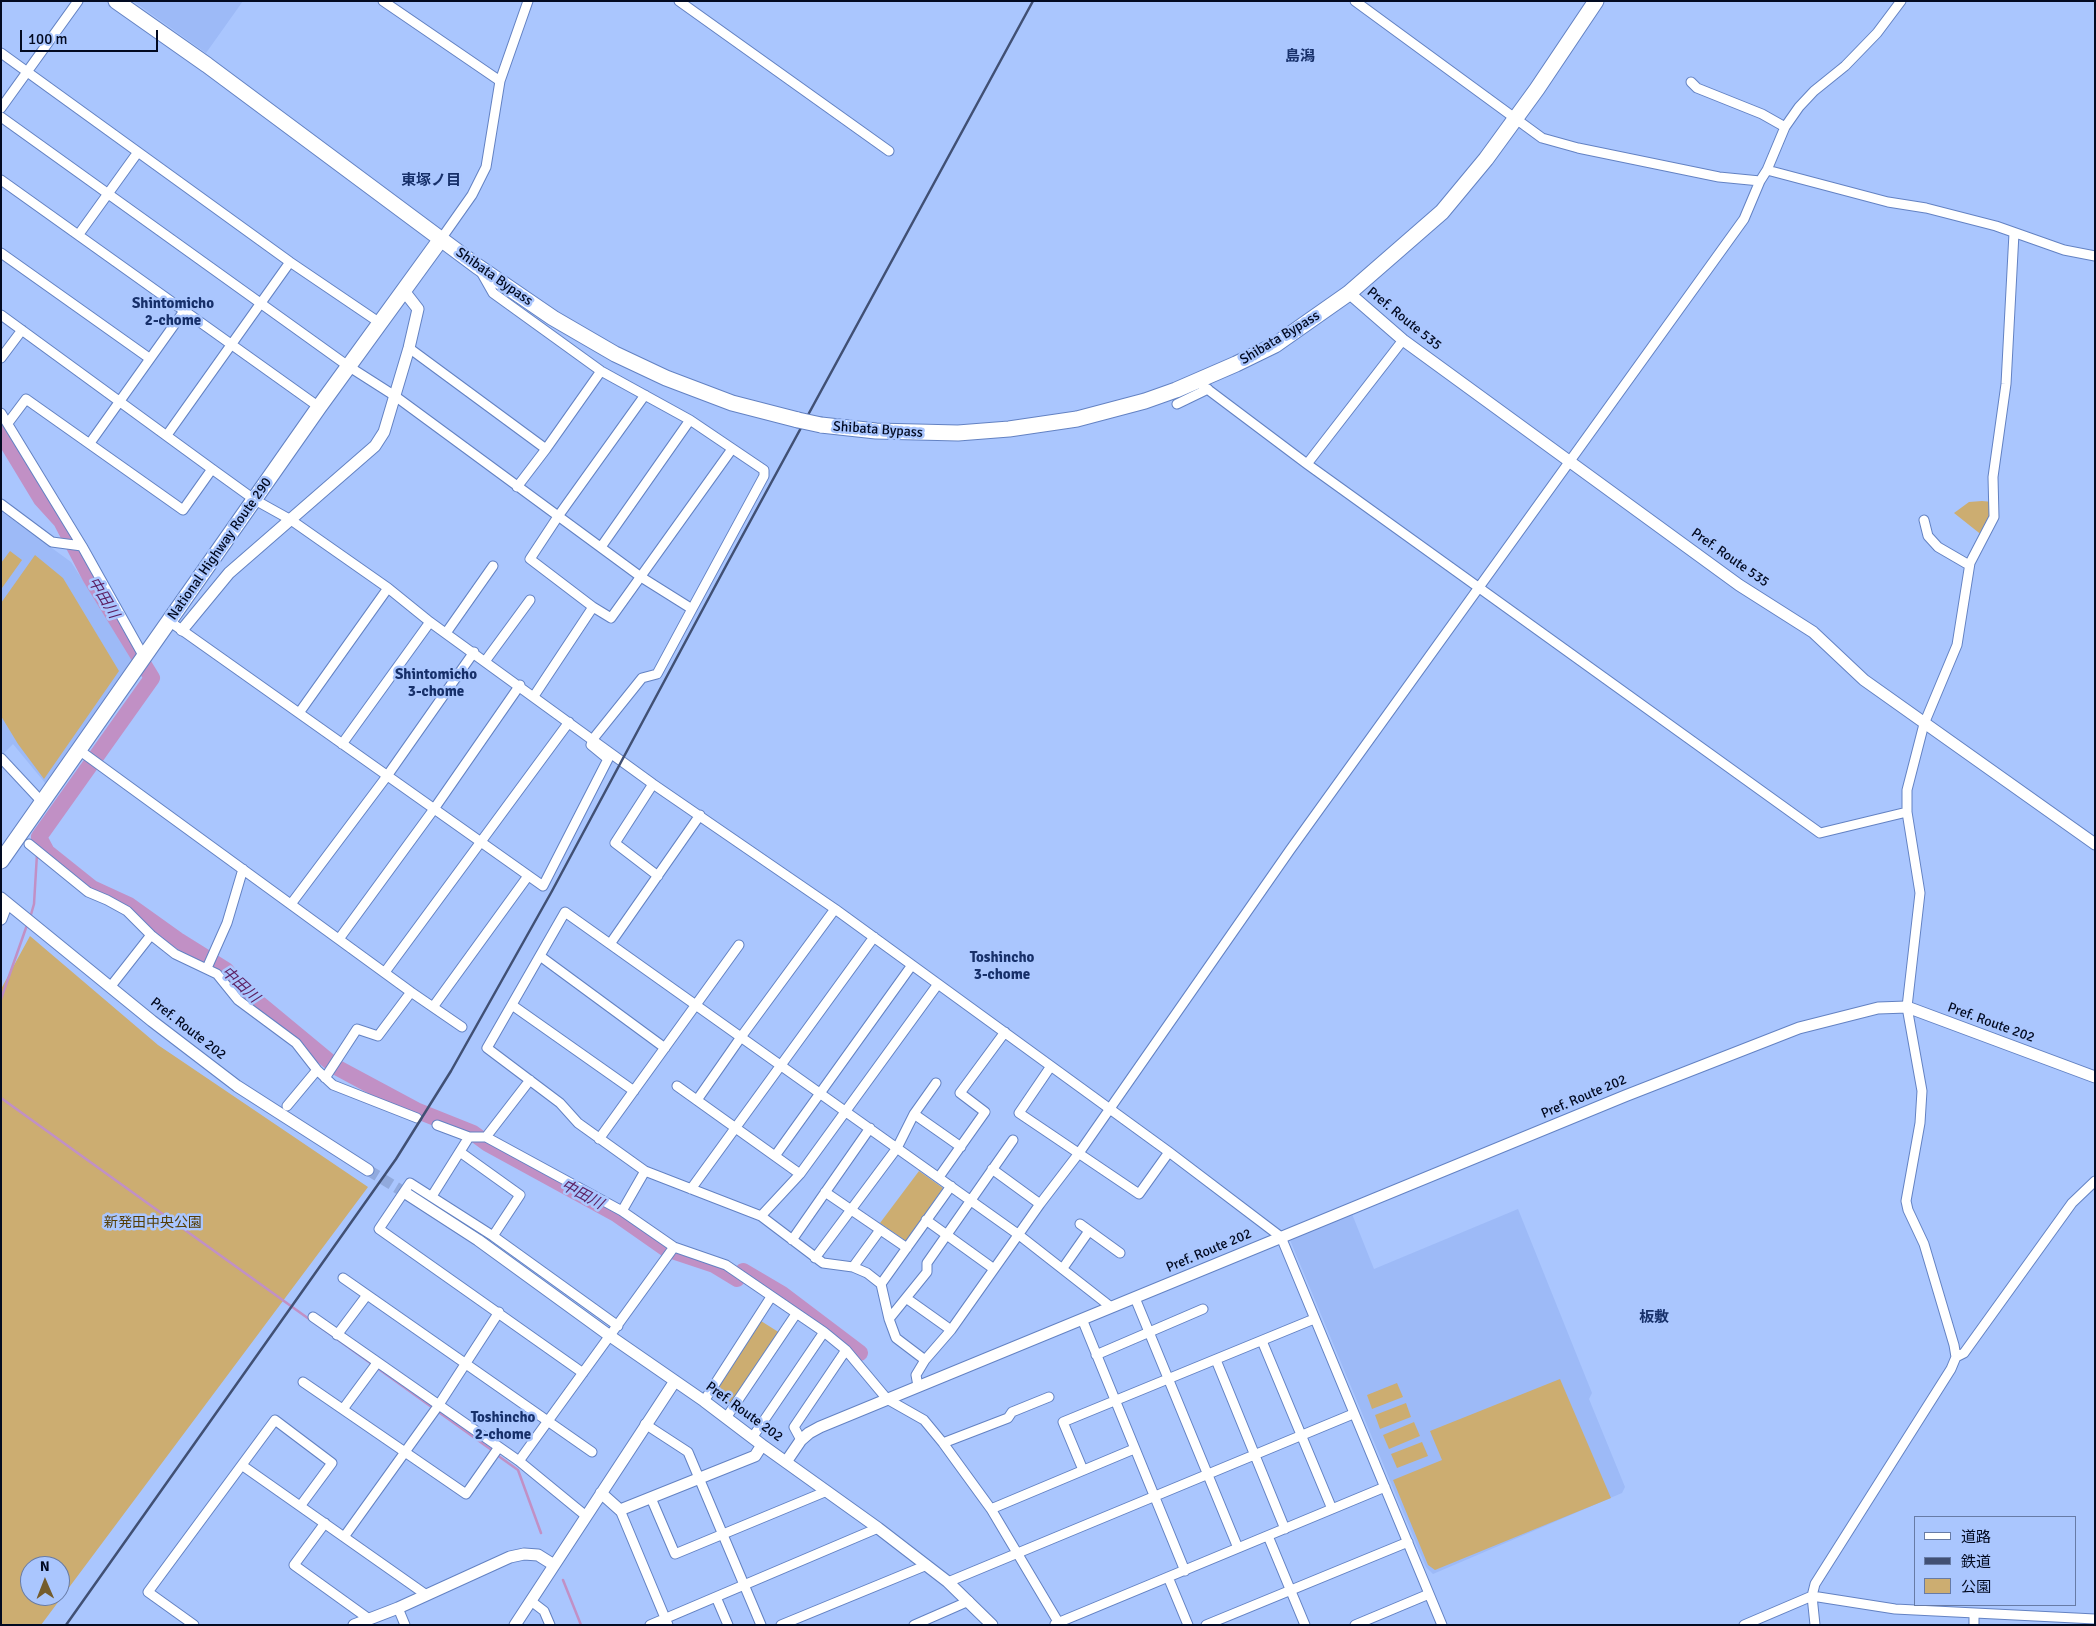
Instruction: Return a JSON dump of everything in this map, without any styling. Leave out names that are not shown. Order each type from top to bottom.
[{"type":"highway","name":"Shibata Bypass","points":[[116,1],[215,70],[477,266],[553,318],[624,358],[700,392],[798,420],[820,425],[876,431],[930,433],[1009,429],[1076,419],[1112,410],[1203,385],[1275,344],[1349,294],[1442,212],[1486,159],[1596,1]]},
{"type":"highway","name":"National Highway Route 290","points":[[1,861],[348,366],[441,239]]},
{"type":"main road","points":[[182,630],[229,573],[375,446],[384,432],[418,309],[404,291]]},
{"type":"main road","name":"Pref. Route 535","points":[[1349,294],[1402,340],[1739,585],[1813,632],[1864,680],[2095,844]]},
{"type":"main road","points":[[1,919],[4,900]]},
{"type":"main road","name":"Pref. Route 202","points":[[4,900],[237,1086],[368,1170]]},
{"type":"main road","name":"Pref. Route 202","points":[[407,1194],[478,1240],[610,1336],[675,1380],[786,1462],[801,1440],[820,1427],[1625,1096],[1799,1028],[1878,1008],[1907,1007],[2095,1077]]},
{"type":"main road","points":[[515,1625],[675,1380]]},
{"type":"main road","points":[[601,1492],[620,1510],[754,1456],[762,1446]]},
{"type":"main road","points":[[786,1462],[878,1528],[948,1582],[970,1601],[992,1625]]},
{"type":"main road","points":[[354,1625],[398,1608],[425,1594],[510,1557],[524,1554],[538,1555],[554,1566]]},
{"type":"street","points":[[1,108],[78,1]]},
{"type":"street","points":[[383,1],[500,82]]},
{"type":"street","points":[[441,239],[472,195],[486,167],[500,82],[528,1]]},
{"type":"street","points":[[679,1],[889,151]]},
{"type":"street","points":[[1355,1],[1542,138],[1719,177],[1760,181]]},
{"type":"street","points":[[918,1386],[916,1375],[925,1360],[951,1330],[1040,1204],[1079,1153],[1290,850],[1744,219],[1785,127],[1799,107],[1814,91],[1845,66],[1877,33],[1901,1]]},
{"type":"street","points":[[1,52],[290,262],[380,323]]},
{"type":"street","points":[[1691,82],[1696,88],[1762,114],[1785,127]]},
{"type":"street","points":[[1,117],[348,366],[395,396],[642,577],[692,609]]},
{"type":"street","points":[[79,234],[138,152]]},
{"type":"street","points":[[1767,170],[1888,202],[1926,208],[1996,226],[2014,234],[2064,250],[2095,256]]},
{"type":"street","points":[[1,180],[319,407]]},
{"type":"street","points":[[1815,1625],[1812,1596],[1815,1584],[1951,1369],[1956,1357],[1927,1253],[1908,1210],[1906,1201],[1920,1123],[1922,1091],[1907,1007],[1920,892],[1907,812],[1907,790],[1924,724],[1957,644],[1969,565],[1994,517],[1994,477],[2006,384],[2014,234]]},
{"type":"street","points":[[1,253],[149,358]]},
{"type":"street","points":[[167,435],[290,262]]},
{"type":"street","points":[[169,621],[543,886],[608,759],[590,745],[593,739],[642,678],[658,674],[764,476],[764,470],[690,420],[601,371],[493,293],[477,266]]},
{"type":"street","points":[[90,442],[184,311]]},
{"type":"street","points":[[1,315],[255,500],[291,520],[388,588],[430,622],[486,660],[653,784],[874,937],[1169,1152],[1281,1237],[1442,1625]]},
{"type":"street","points":[[1,358],[22,330]]},
{"type":"street","points":[[1307,464],[1402,340]]},
{"type":"street","points":[[408,348],[546,449]]},
{"type":"street","points":[[517,487],[601,371]]},
{"type":"street","points":[[1177,404],[1203,385],[1307,464],[1820,833],[1907,812]]},
{"type":"street","points":[[645,395],[559,515],[530,559],[593,607],[611,618],[732,449]]},
{"type":"street","points":[[8,423],[26,399],[90,442],[183,510],[212,469]]},
{"type":"street","points":[[1,413],[82,546],[140,663]]},
{"type":"street","points":[[601,547],[690,420]]},
{"type":"street","points":[[1,504],[52,542],[82,546]]},
{"type":"street","points":[[1924,520],[1928,536],[1938,548],[1969,565]]},
{"type":"street","points":[[446,633],[493,566]]},
{"type":"street","points":[[298,713],[388,588]]},
{"type":"street","points":[[486,660],[530,600]]},
{"type":"street","points":[[534,696],[593,607]]},
{"type":"street","points":[[342,744],[430,622]]},
{"type":"street","points":[[291,904],[387,776],[474,652]]},
{"type":"street","points":[[339,939],[434,809],[520,685]]},
{"type":"street","points":[[385,972],[569,722]]},
{"type":"street","points":[[79,750],[411,992],[462,1027]]},
{"type":"street","points":[[1,758],[42,802]]},
{"type":"street","points":[[653,784],[615,843],[658,876]]},
{"type":"street","points":[[610,944],[700,815]]},
{"type":"street","points":[[29,844],[88,892],[127,911],[151,935],[175,954],[218,974],[238,1000],[296,1043],[317,1070],[333,1085],[417,1118]]},
{"type":"street","points":[[207,968],[227,922],[243,869]]},
{"type":"street","points":[[433,1007],[528,876]]},
{"type":"street","points":[[697,1100],[740,1036],[835,909]]},
{"type":"street","points":[[925,1360],[896,1338],[889,1319],[881,1284],[868,1274],[853,1267],[823,1263],[761,1216],[645,1171],[578,1123],[560,1103],[487,1048],[565,912],[1019,1235],[1111,1307]]},
{"type":"street","points":[[111,986],[151,935]]},
{"type":"street","points":[[691,1189],[874,937]]},
{"type":"street","points":[[599,1139],[739,945]]},
{"type":"street","points":[[540,956],[666,1048]]},
{"type":"street","points":[[775,1156],[912,965]]},
{"type":"street","points":[[761,1216],[800,1174],[938,984]]},
{"type":"street","points":[[325,1078],[357,1029],[378,1036],[411,992]]},
{"type":"street","points":[[512,1004],[634,1091]]},
{"type":"street","points":[[939,1178],[985,1112],[960,1093],[1004,1032]]},
{"type":"street","points":[[1051,1066],[1019,1113],[1139,1194],[1169,1152]]},
{"type":"street","points":[[287,1106],[317,1070]]},
{"type":"street","points":[[486,1137],[530,1080]]},
{"type":"street","points":[[815,1258],[897,1148],[914,1114],[936,1083]]},
{"type":"street","points":[[677,1086],[800,1174]]},
{"type":"street","points":[[914,1114],[961,1147]]},
{"type":"street","points":[[437,1125],[469,1137],[486,1137],[622,1211],[674,1247],[726,1265],[824,1332],[846,1350],[887,1399],[924,1420],[943,1443],[991,1509],[1019,1553],[1057,1624],[1385,1487]]},
{"type":"street","points":[[792,1240],[870,1128]]},
{"type":"street","points":[[432,1196],[469,1137]]},
{"type":"street","points":[[889,1319],[927,1272],[928,1263],[1013,1140]]},
{"type":"street","points":[[460,1152],[520,1196],[493,1236]]},
{"type":"street","points":[[992,1169],[1040,1204]]},
{"type":"street","points":[[622,1211],[645,1171]]},
{"type":"street","points":[[1956,1357],[1964,1353],[2072,1202],[2095,1181]]},
{"type":"street","points":[[583,1373],[499,1312],[378,1229],[410,1184],[432,1196],[493,1236],[618,1326]]},
{"type":"street","points":[[881,1284],[951,1186]]},
{"type":"street","points":[[825,1192],[907,1248]]},
{"type":"street","points":[[926,1220],[994,1270]]},
{"type":"street","points":[[1080,1224],[1120,1253]]},
{"type":"street","points":[[853,1267],[880,1230]]},
{"type":"street","points":[[1063,1268],[1089,1231]]},
{"type":"street","points":[[519,1461],[674,1247]]},
{"type":"street","points":[[343,1278],[466,1362],[592,1452]]},
{"type":"street","points":[[338,1334],[367,1295]]},
{"type":"street","points":[[704,1401],[771,1297]]},
{"type":"street","points":[[906,1298],[951,1330]]},
{"type":"street","points":[[1135,1298],[1238,1548]]},
{"type":"street","points":[[1096,1355],[1203,1310]]},
{"type":"street","points":[[344,1536],[438,1406],[499,1312]]},
{"type":"street","points":[[726,1418],[796,1314]]},
{"type":"street","points":[[313,1317],[519,1461],[586,1516]]},
{"type":"street","points":[[1082,1319],[1114,1402],[1185,1570]]},
{"type":"street","points":[[1083,1470],[1063,1422],[1314,1320]]},
{"type":"street","points":[[752,1438],[824,1332]]},
{"type":"street","points":[[1262,1340],[1332,1509]]},
{"type":"street","points":[[801,1440],[794,1427],[846,1350]]},
{"type":"street","points":[[1216,1360],[1285,1528]]},
{"type":"street","points":[[342,1409],[377,1363]]},
{"type":"street","points":[[303,1382],[466,1494],[499,1447]]},
{"type":"street","points":[[943,1443],[1008,1418],[1012,1412],[1049,1397]]},
{"type":"street","points":[[948,1582],[1353,1414]]},
{"type":"street","points":[[194,1625],[148,1592],[276,1420],[332,1463],[300,1505]]},
{"type":"street","points":[[646,1424],[688,1452],[761,1625]]},
{"type":"street","points":[[991,1509],[1134,1449]]},
{"type":"street","points":[[243,1466],[425,1594]]},
{"type":"street","points":[[651,1498],[675,1554],[827,1491]]},
{"type":"street","points":[[620,1510],[667,1621]]},
{"type":"street","points":[[325,1523],[294,1565],[370,1619]]},
{"type":"street","points":[[650,1625],[667,1621],[716,1597],[878,1528]]},
{"type":"street","points":[[1268,1536],[1305,1625]]},
{"type":"street","points":[[1206,1625],[1408,1542]]},
{"type":"street","points":[[781,1625],[926,1565]]},
{"type":"street","points":[[1168,1577],[1188,1625]]},
{"type":"street","points":[[1355,1625],[1429,1594]]},
{"type":"street","points":[[1744,1625],[1812,1596],[1895,1608],[1974,1614],[2095,1619]]},
{"type":"street","points":[[716,1597],[728,1625]]},
{"type":"street","points":[[531,1601],[544,1611],[550,1625]]},
{"type":"street","points":[[914,1625],[970,1601]]},
{"type":"street","points":[[398,1608],[405,1625]]},
{"type":"street","points":[[1974,1614],[1974,1625]]},
{"type":"shaded area","points":[[133,1],[243,1],[206,53]]},
{"type":"shaded area","points":[[1,511],[71,562],[135,661],[46,784],[13,744],[3,754],[1,752]]},
{"type":"shaded area","points":[[1518,1209],[1592,1393],[1589,1399],[1625,1487],[1622,1493],[1433,1574],[1426,1567],[1290,1240],[1352,1214],[1374,1269]]},
{"type":"green space","points":[[1969,502],[1993,502],[1994,517],[1983,536],[1954,513]]},
{"type":"green space","points":[[10,551],[22,560],[2,588],[1,563]]},
{"type":"green space","points":[[35,555],[63,578],[119,671],[44,779],[18,744],[1,716],[1,603]]},
{"type":"green space","name":"新発田中央公園","points":[[30,936],[158,1045],[368,1187],[70,1586],[70,1556],[20,1556],[20,1606],[55,1606],[41,1625],[1,1625],[1,989]]},
{"type":"green space","points":[[919,1171],[943,1188],[906,1241],[880,1223]]},
{"type":"green space","points":[[761,1321],[780,1333],[730,1406],[713,1394]]},
{"type":"green space","points":[[1560,1379],[1611,1498],[1435,1570],[1428,1565],[1393,1480],[1442,1460],[1430,1431]]},
{"type":"green space","points":[[1397,1383],[1403,1397],[1372,1409],[1367,1395]]},
{"type":"green space","points":[[1406,1403],[1411,1417],[1380,1429],[1375,1415]]},
{"type":"green space","points":[[1414,1422],[1420,1436],[1389,1449],[1383,1435]]},
{"type":"green space","points":[[1422,1442],[1428,1456],[1397,1468],[1391,1454]]},
{"type":"waterway","name":"中田川","points":[[1,433],[41,499],[61,521],[90,577],[152,678],[39,837],[47,852],[92,888],[129,905],[178,940],[226,970],[237,985],[336,1067],[418,1111],[473,1133],[488,1144],[616,1214],[666,1249],[714,1265],[737,1279],[743,1271],[782,1294],[860,1353]]},
{"type":"waterway","name":"中田川","points":[[37,848],[39,837]]},
{"type":"waterway","points":[[30,918],[34,904],[37,854]]},
{"type":"waterway","points":[[1,999],[27,925]]},
{"type":"waterway","points":[[1,1098],[493,1451]]},
{"type":"waterway","points":[[497,1455],[518,1470],[541,1533]]},
{"type":"waterway","points":[[563,1580],[581,1625]]},
{"type":"tunnel","points":[[368,1170],[407,1194]]},
{"type":"railway","points":[[66,1625],[396,1159],[451,1071],[552,891],[727,564],[1033,1]]},
{"type":"district","name":"島潟","points":[[1300,57]]},
{"type":"district","name":"東塚ノ目","points":[[431,181]]},
{"type":"district","name":"Shintomicho 2-chome","points":[[173,312]]},
{"type":"district","name":"Shintomicho 3-chome","points":[[436,684]]},
{"type":"district","name":"Toshincho 3-chome","points":[[1002,966]]},
{"type":"district","name":"板敷","points":[[1654,1318]]},
{"type":"district","name":"Toshincho 2-chome","points":[[503,1426]]}]
